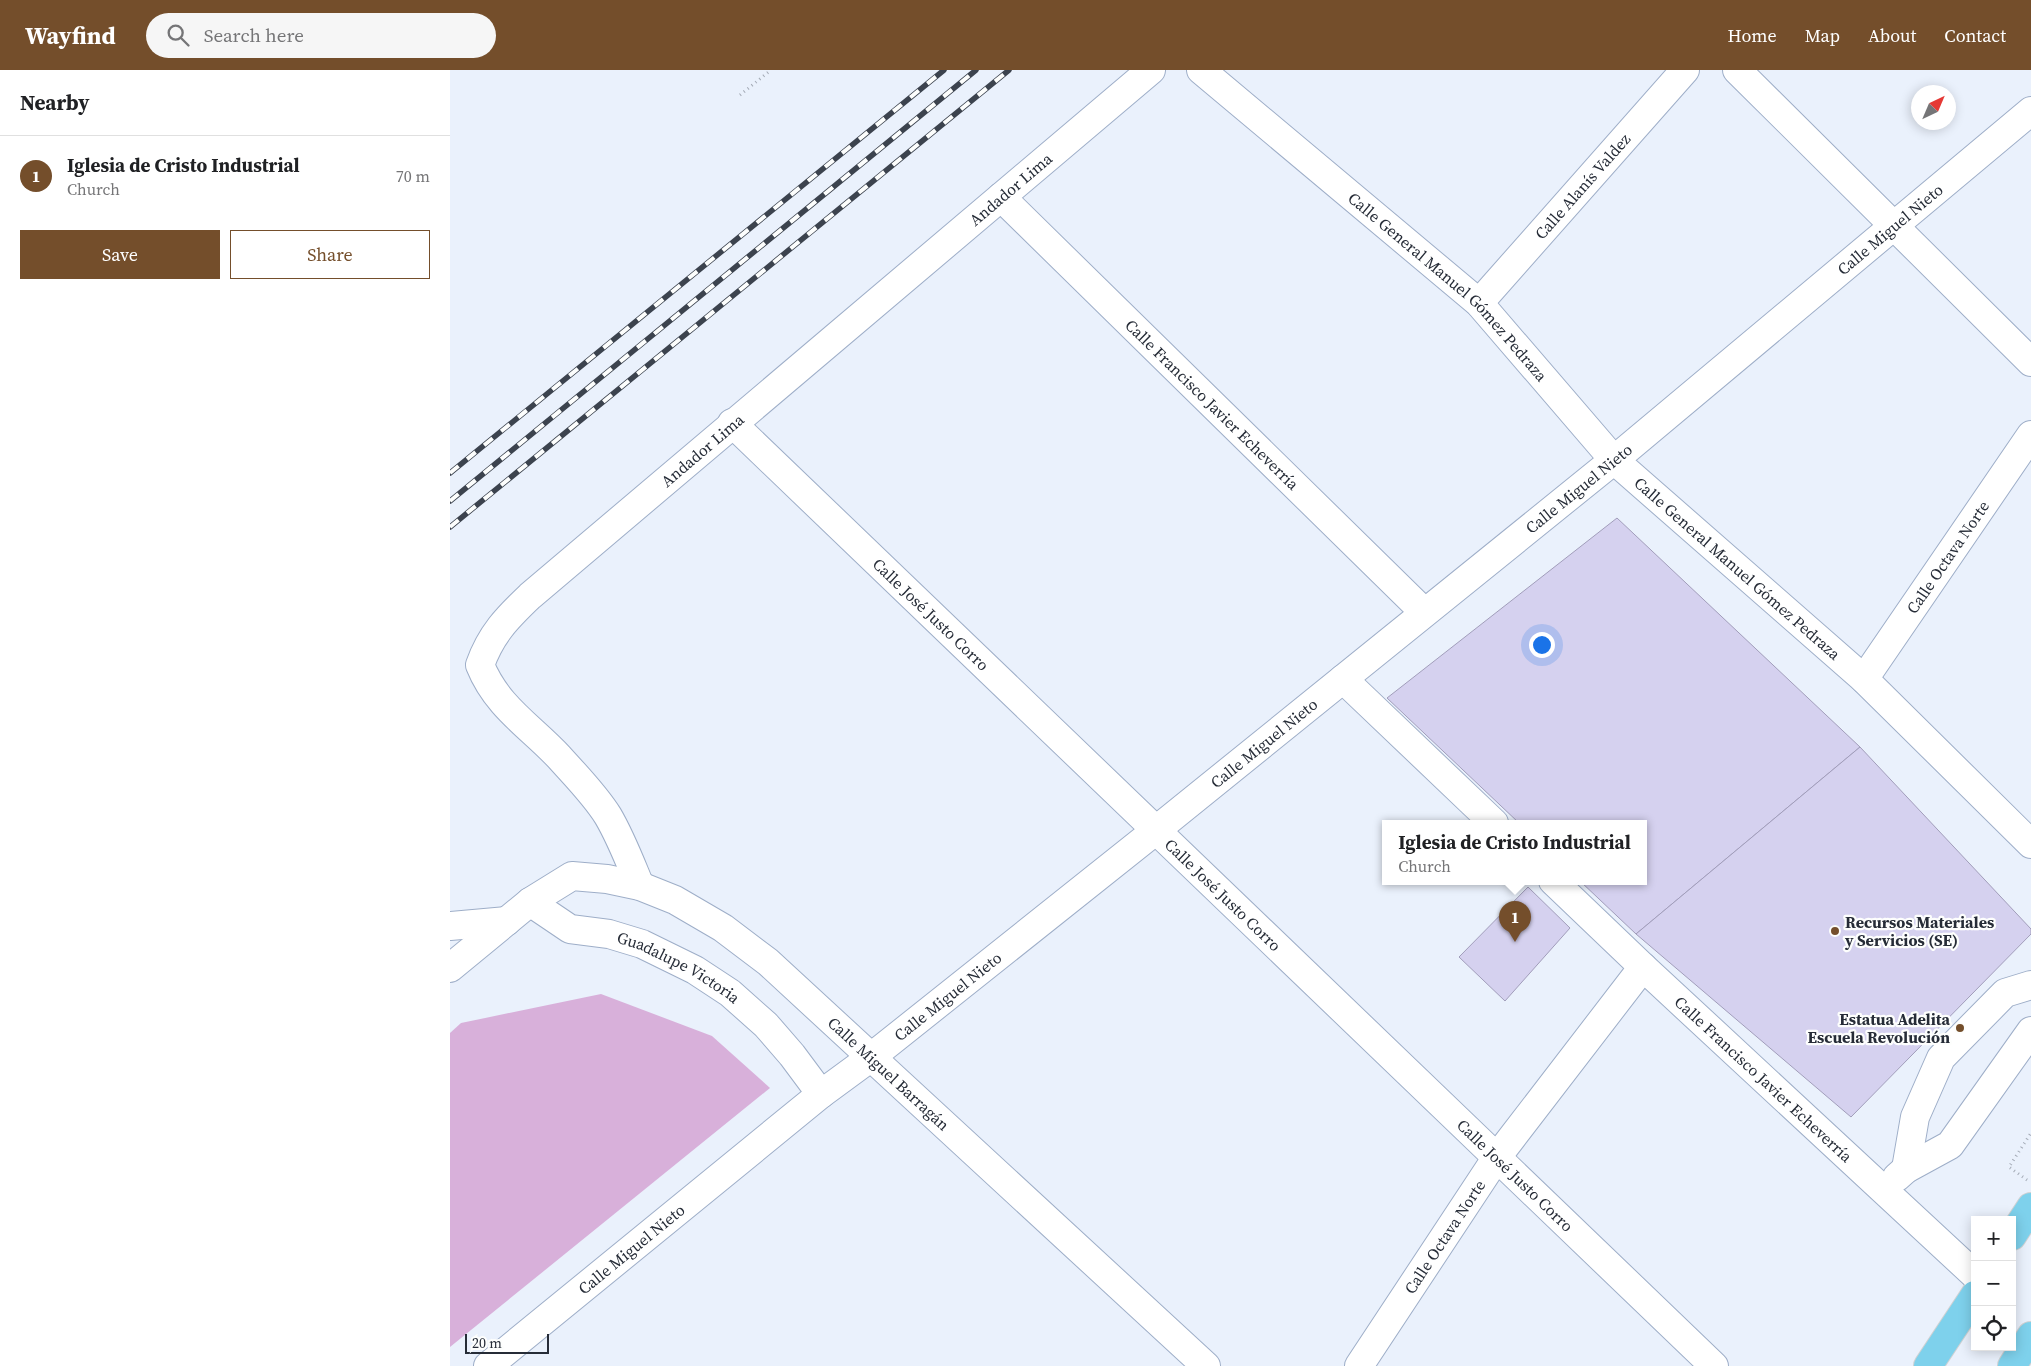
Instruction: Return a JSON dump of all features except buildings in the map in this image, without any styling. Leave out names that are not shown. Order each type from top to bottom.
[{"type":"main road","points":[[2016,1230],[2031,1207]]},
{"type":"main road","points":[[1928,1366],[1971,1300]]},
{"type":"main road","points":[[2012,1366],[2031,1337]]},
{"type":"street","name":"Andador Lima","points":[[640,886],[624,847],[608,816],[557,756],[502,701],[487,682],[480,665],[494,635],[508,617],[732,423],[1151,70]]},
{"type":"street","name":"Calle General Manuel Gómez Pedraza","points":[[1201,70],[1479,302],[1614,460],[1864,679],[2031,844]]},
{"type":"street","name":"Calle Alanís Valdez","points":[[1479,302],[1685,70]]},
{"type":"street","points":[[1737,70],[2031,362]]},
{"type":"street","name":"Calle Miguel Nieto","points":[[488,1366],[821,1094],[870,1058],[1156,832],[1424,612],[1614,460],[2031,111]]},
{"type":"street","name":"Calle Francisco Javier Echeverría","points":[[1001,197],[1424,612]]},
{"type":"street","name":"Calle José Justo Corro","points":[[732,423],[1714,1366]]},
{"type":"street","name":"Calle Octava Norte","points":[[1864,679],[2031,435]]},
{"type":"street","points":[[1343,679],[1491,820]]},
{"type":"street","name":"Calle Miguel Barragán","points":[[530,902],[572,876],[607,879],[640,886],[675,900],[723,928],[768,962],[1206,1366]]},
{"type":"street","name":"Calle Francisco Javier Echeverría","points":[[1557,885],[1971,1271]]},
{"type":"street","points":[[450,968],[530,902]]},
{"type":"street","name":"Guadalupe Victoria","points":[[530,902],[570,929],[608,934],[642,944],[695,970],[730,993],[766,1025],[792,1055],[821,1094]]},
{"type":"street","points":[[450,926],[507,921]]},
{"type":"street","name":"Calle Octava Norte","points":[[1359,1366],[1497,1157],[1643,966]]},
{"type":"street","points":[[1906,1168],[1915,1117],[1941,1058],[2005,993],[2031,985]]},
{"type":"street","points":[[1882,1189],[1906,1168],[1950,1145],[2031,1031]]},
{"type":"path","points":[[740,95],[771,70]]},
{"type":"path","points":[[2031,1133],[2009,1167],[2031,1183]]},
{"type":"shaded area","points":[[601,994],[712,1036],[770,1088],[450,1347],[450,1033],[461,1023]]},
{"type":"railway","points":[[450,473],[944,70]]},
{"type":"railway","points":[[450,501],[976,70]]},
{"type":"railway","points":[[450,527],[1009,70]]},
{"type":"place","name":"Recursos Materiales y Servicios (SE)","points":[[1835,931]]},
{"type":"place","name":"Iglesia de Cristo Industrial","points":[[1515,942]]},
{"type":"place","name":"Estatua Adelita Escuela Revolución","points":[[1960,1028]]}]
